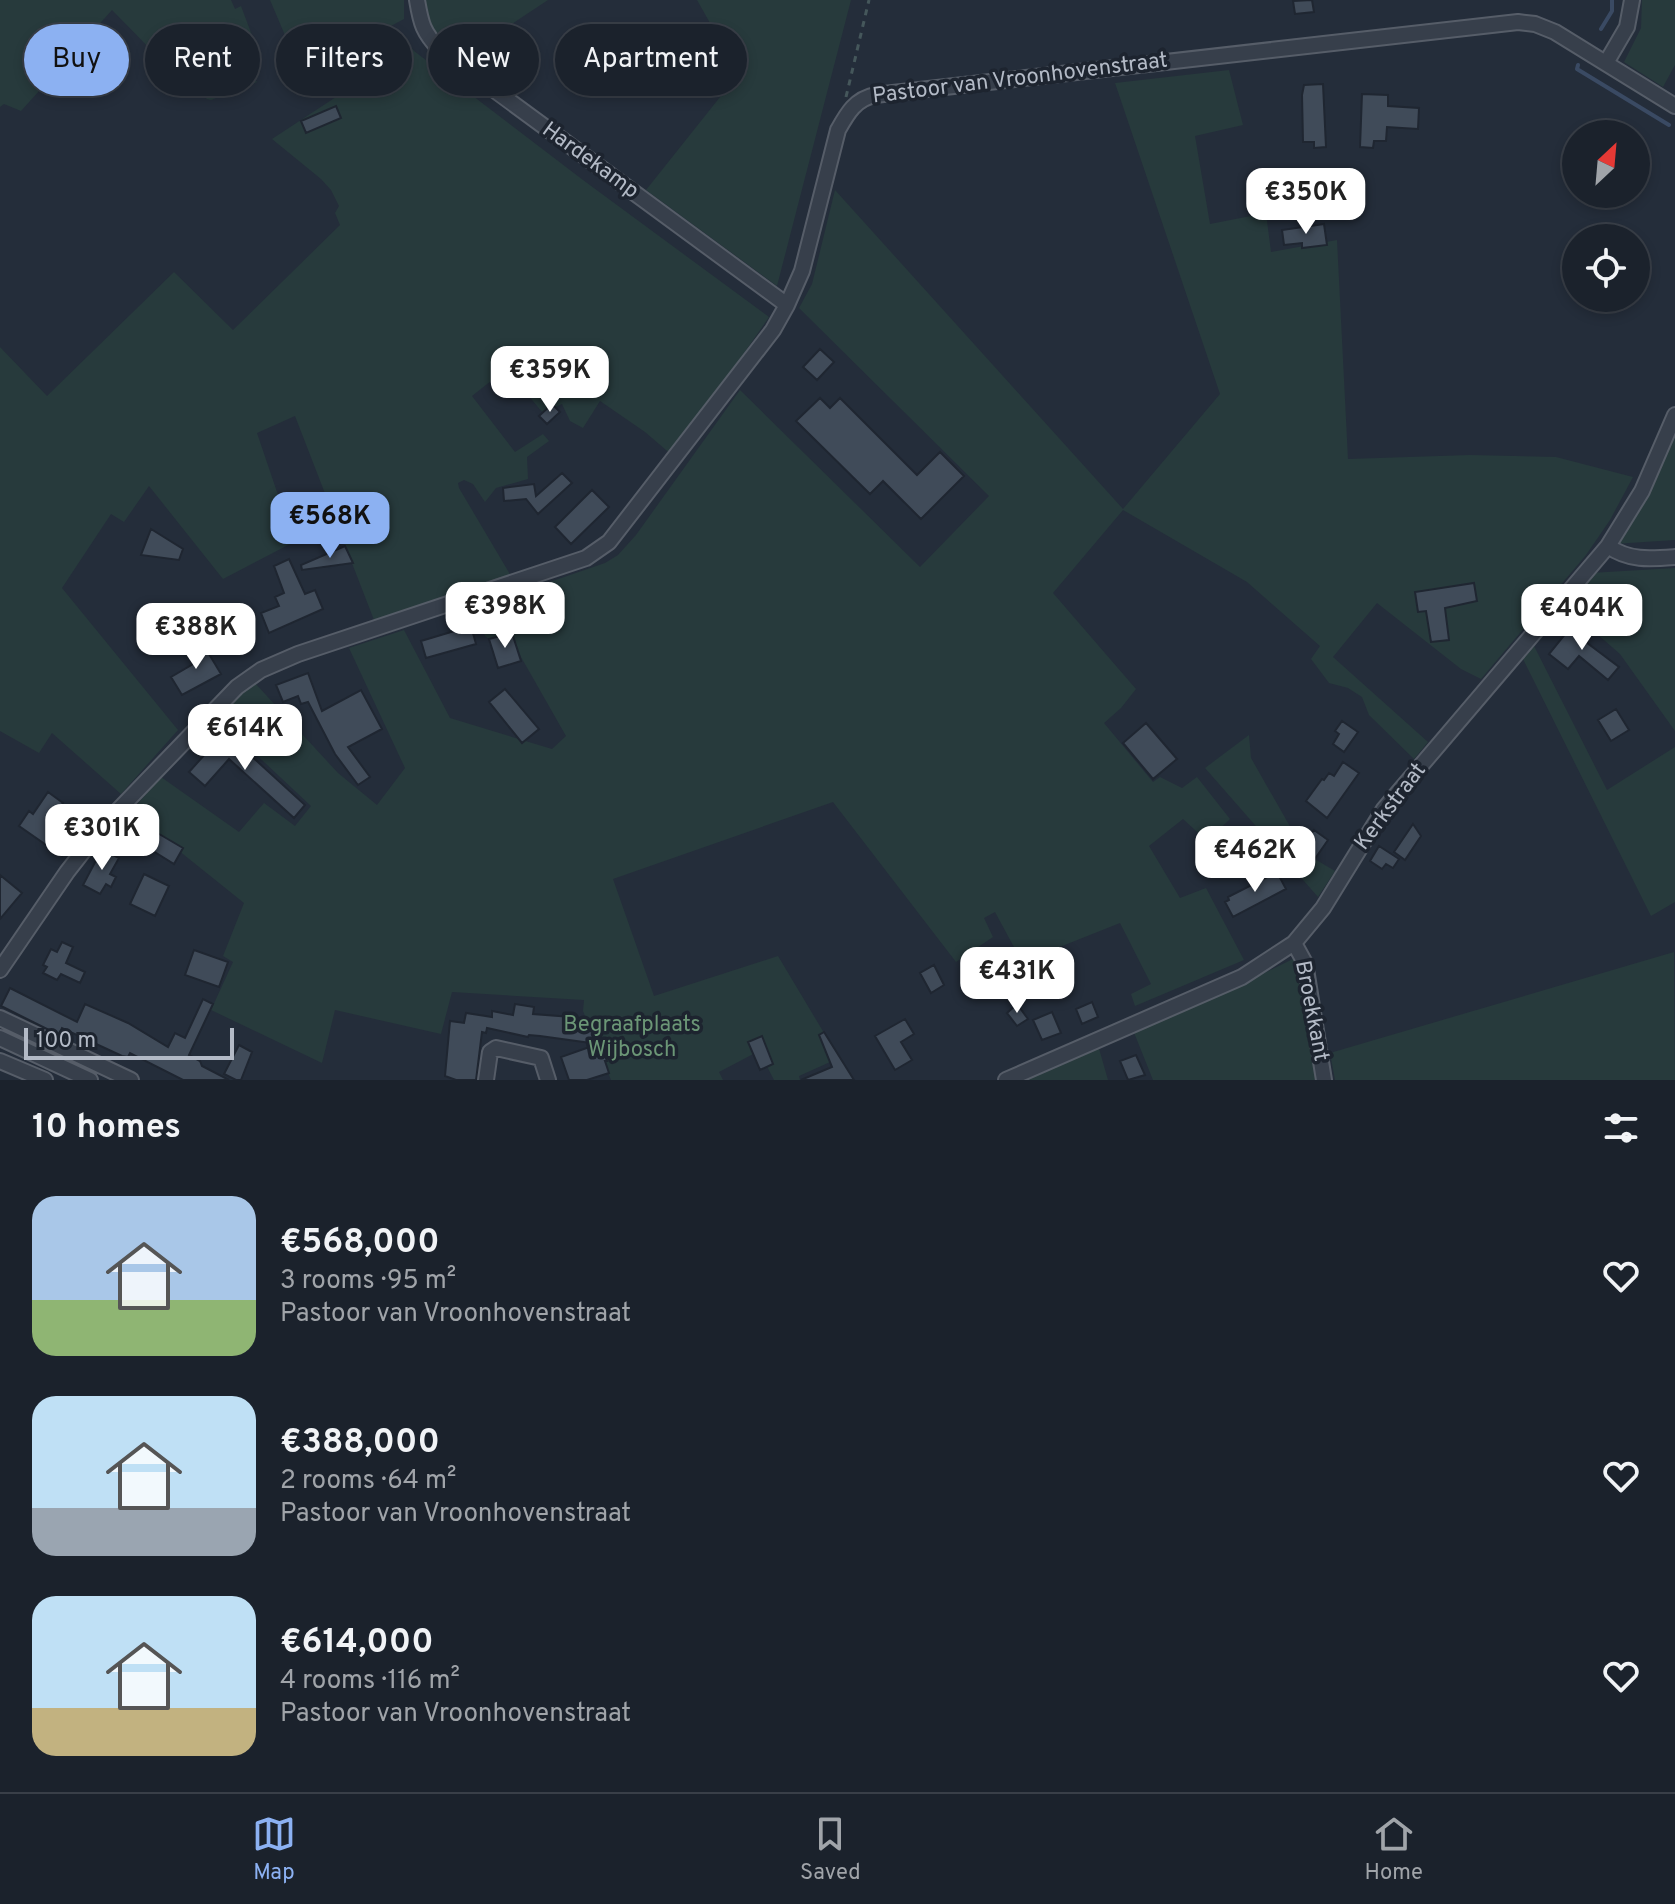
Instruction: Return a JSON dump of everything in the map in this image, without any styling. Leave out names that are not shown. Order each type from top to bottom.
[{"type":"street","name":"Hardekamp","points":[[417,0],[421,26],[440,50],[787,305]]},
{"type":"street","points":[[1606,63],[1627,27],[1632,0]]},
{"type":"street","name":"Pastoor van Vroonhovenstraat","points":[[0,970],[67,872],[103,826],[237,687],[261,670],[298,654],[586,558],[609,542],[773,330],[802,271],[838,130],[861,99],[1510,22],[1545,27],[1675,106]]},
{"type":"street","name":"Kerkstraat","points":[[1006,1080],[1242,977],[1294,943],[1323,908],[1384,809],[1608,546],[1642,491],[1675,415]]},
{"type":"street","points":[[1608,546],[1619,554],[1636,559],[1675,557]]},
{"type":"street","name":"Broekkant","points":[[1294,943],[1305,963],[1324,1080]]},
{"type":"street","points":[[0,1018],[131,1080]]},
{"type":"street","points":[[0,1038],[90,1080]]},
{"type":"street","points":[[486,1080],[490,1052],[496,1048],[541,1058],[548,1080]]},
{"type":"street","points":[[0,1061],[45,1080]]},
{"type":"path","points":[[849,112],[845,92],[869,0]]},
{"type":"green space","points":[[0,0],[231,0],[235,9],[241,6],[248,24],[145,24],[145,44],[112,10],[99,24],[24,24],[24,96],[35,96],[21,111],[4,104],[0,107]]},
{"type":"green space","points":[[270,0],[404,0],[404,19],[395,24],[280,24]]},
{"type":"green space","points":[[423,0],[548,0],[512,24],[428,24],[428,30],[425,28]]},
{"type":"green space","points":[[697,0],[851,0],[777,286],[646,190],[721,96],[747,96],[747,24],[711,24]]},
{"type":"green space","points":[[1642,0],[1675,0],[1675,65],[1663,87],[1624,62],[1641,28]]},
{"type":"green space","points":[[412,49],[428,62],[428,96],[473,96],[769,317],[673,456],[600,401],[583,428],[570,421],[562,404],[543,413],[506,369],[472,396],[515,452],[543,434],[549,441],[527,457],[528,479],[496,488],[485,502],[473,484],[464,480],[458,483],[511,576],[374,620],[295,416],[257,433],[294,542],[223,579],[149,486],[124,522],[111,514],[62,588],[178,730],[121,794],[52,733],[39,753],[0,731],[0,347],[47,396],[174,272],[233,330],[340,225],[335,213],[339,206],[331,190],[272,139],[337,96],[412,96]]},
{"type":"green space","name":"Begraafplaats Wijbosch","points":[[1229,70],[1243,125],[1195,136],[1210,224],[1266,213],[1271,252],[1337,240],[1348,459],[1470,455],[1556,457],[1633,477],[1610,520],[1586,555],[1481,679],[1461,669],[1377,603],[1333,657],[1428,742],[1414,759],[1369,715],[1362,697],[1348,688],[1329,683],[1311,659],[1320,646],[1247,582],[1123,510],[1053,593],[1136,689],[1104,723],[1153,782],[1160,777],[1182,788],[1197,777],[1230,819],[1207,841],[1183,819],[1149,846],[1180,898],[1206,888],[1244,960],[1135,1006],[1131,994],[1151,984],[1120,923],[1022,962],[995,912],[984,918],[993,937],[956,962],[833,802],[613,879],[654,996],[778,956],[839,1058],[799,1076],[800,1080],[774,1080],[759,1051],[719,1072],[723,1080],[611,1080],[583,1011],[584,1000],[452,992],[441,1034],[335,1010],[322,1063],[211,1010],[233,962],[223,956],[244,903],[148,826],[127,816],[161,777],[239,832],[264,803],[295,826],[311,806],[216,717],[254,682],[338,773],[377,805],[405,768],[349,648],[404,630],[450,718],[552,749],[566,736],[521,657],[513,635],[492,642],[485,636],[474,608],[605,563],[618,555],[636,535],[740,390],[920,567],[989,496],[799,308],[812,284],[835,190],[1123,509],[1220,394],[1115,83]]},
{"type":"green space","points":[[203,96],[221,96],[211,100]]},
{"type":"green space","points":[[1675,432],[1675,540],[1614,544]]},
{"type":"green space","points":[[1675,568],[1675,731],[1620,654],[1564,605],[1590,573]]},
{"type":"green space","points":[[1532,642],[1607,790],[1675,747],[1675,902],[1651,916],[1521,655]]},
{"type":"green space","points":[[1249,735],[1251,758],[1292,830],[1308,855],[1335,871],[1318,897],[1205,768]]},
{"type":"green space","points":[[1674,952],[1675,1080],[1335,1080],[1330,1053]]},
{"type":"green space","points":[[1293,959],[1297,964],[1317,1080],[1153,1080],[1133,1030]]},
{"type":"green space","points":[[1098,1045],[1108,1080],[1027,1080],[1025,1075]]},
{"type":"building","points":[[1312,0],[1314,12],[1295,14],[1293,1]]},
{"type":"building","points":[[1323,84],[1326,147],[1314,148],[1314,142],[1303,142],[1302,95],[1304,85]]},
{"type":"building","points":[[1362,94],[1388,95],[1388,106],[1419,108],[1418,129],[1387,127],[1386,141],[1374,141],[1373,148],[1360,147]]},
{"type":"building","points":[[336,106],[341,118],[306,133],[301,121]]},
{"type":"building","points":[[1324,224],[1327,245],[1302,248],[1302,243],[1284,245],[1282,230]]},
{"type":"building","points":[[820,349],[834,362],[817,380],[803,367]]},
{"type":"building","points":[[820,398],[830,408],[840,398],[917,475],[940,452],[964,476],[921,519],[883,481],[870,494],[796,421]]},
{"type":"building","points":[[552,404],[560,412],[547,424],[539,416]]},
{"type":"building","points":[[562,473],[572,483],[538,514],[526,499],[504,501],[503,488],[534,484],[536,496]]},
{"type":"building","points":[[592,490],[609,507],[571,544],[555,527]]},
{"type":"building","points":[[151,529],[183,549],[179,560],[141,555]]},
{"type":"building","points":[[345,546],[353,563],[302,570],[301,565]]},
{"type":"building","points":[[289,559],[305,594],[315,590],[323,609],[269,633],[261,613],[279,606],[275,597],[284,593],[274,566]]},
{"type":"building","points":[[1474,583],[1477,601],[1445,608],[1449,640],[1431,642],[1426,611],[1418,612],[1415,592]]},
{"type":"building","points":[[1579,624],[1592,635],[1586,642],[1619,667],[1608,680],[1579,656],[1568,669],[1549,654],[1570,628],[1573,631]]},
{"type":"building","points":[[471,626],[476,644],[426,658],[421,641]]},
{"type":"building","points":[[512,633],[521,661],[498,668],[489,639]]},
{"type":"building","points":[[203,644],[221,674],[182,695],[171,677],[193,664],[188,653]]},
{"type":"building","points":[[308,673],[322,711],[361,690],[382,729],[348,747],[370,777],[358,785],[335,754],[308,702],[301,704],[298,696],[283,702],[276,685]]},
{"type":"building","points":[[505,689],[539,729],[522,743],[489,702]]},
{"type":"building","points":[[1616,709],[1629,730],[1611,741],[1598,720]]},
{"type":"building","points":[[1342,721],[1358,732],[1344,752],[1333,744],[1339,734],[1335,731]]},
{"type":"building","points":[[1146,723],[1177,759],[1153,779],[1123,743]]},
{"type":"building","points":[[225,732],[305,805],[294,818],[229,759],[205,786],[189,772]]},
{"type":"building","points":[[1343,762],[1359,773],[1327,818],[1306,801],[1322,779],[1329,773],[1334,776]]},
{"type":"building","points":[[48,792],[63,803],[51,819],[61,826],[58,831],[72,841],[62,856],[19,826],[29,811],[33,814]]},
{"type":"building","points":[[1413,824],[1421,836],[1405,860],[1394,852]]},
{"type":"building","points":[[1314,830],[1328,840],[1312,863],[1298,853]]},
{"type":"building","points":[[154,831],[183,848],[174,864],[145,846]]},
{"type":"building","points":[[1379,846],[1399,859],[1393,868],[1386,864],[1382,869],[1370,861]]},
{"type":"building","points":[[102,849],[119,858],[110,874],[116,877],[111,887],[106,884],[100,894],[83,885]]},
{"type":"building","points":[[1277,872],[1286,889],[1233,917],[1225,902],[1229,900],[1228,897]]},
{"type":"building","points":[[144,874],[169,886],[155,916],[130,904]]},
{"type":"building","points":[[0,875],[22,893],[0,919]]},
{"type":"building","points":[[62,942],[73,947],[66,963],[85,972],[80,983],[61,974],[57,980],[43,973],[47,967],[43,965],[51,949],[57,952]]},
{"type":"building","points":[[1062,947],[1070,964],[1056,971],[1048,954]]},
{"type":"building","points":[[194,950],[228,962],[219,987],[185,975]]},
{"type":"building","points":[[934,965],[944,985],[931,993],[920,973]]},
{"type":"building","points":[[10,988],[77,1022],[85,1004],[128,1023],[168,1047],[175,1033],[185,1038],[203,999],[213,1004],[189,1055],[200,1061],[202,1066],[229,1080],[183,1080],[130,1053],[128,1057],[122,1056],[62,1028],[59,1035],[1,1006]]},
{"type":"building","points":[[1092,1002],[1098,1017],[1082,1024],[1076,1009]]},
{"type":"building","points":[[515,1004],[534,1007],[533,1014],[572,1017],[571,1028],[591,1021],[609,1073],[587,1080],[569,1080],[561,1057],[598,1044],[528,1037],[487,1028],[486,1033],[482,1032],[476,1080],[456,1080],[445,1076],[450,1021],[464,1023],[466,1013],[492,1017],[492,1011],[513,1015]]},
{"type":"building","points":[[1017,1004],[1028,1019],[1017,1026],[1007,1013]]},
{"type":"building","points":[[1052,1012],[1061,1033],[1042,1040],[1033,1020]]},
{"type":"building","points":[[905,1019],[914,1034],[901,1042],[912,1060],[895,1070],[875,1036]]},
{"type":"building","points":[[824,1032],[854,1080],[801,1080],[832,1067],[819,1035]]},
{"type":"building","points":[[762,1036],[773,1064],[760,1070],[748,1042]]},
{"type":"building","points":[[239,1045],[252,1052],[241,1080],[236,1080],[224,1074]]},
{"type":"building","points":[[1136,1055],[1145,1075],[1128,1080],[1120,1061]]},
{"type":"waterway","points":[[1601,29],[1612,11],[1612,0]]},
{"type":"waterway","points":[[1578,65],[1577,69],[1669,125]]}]
